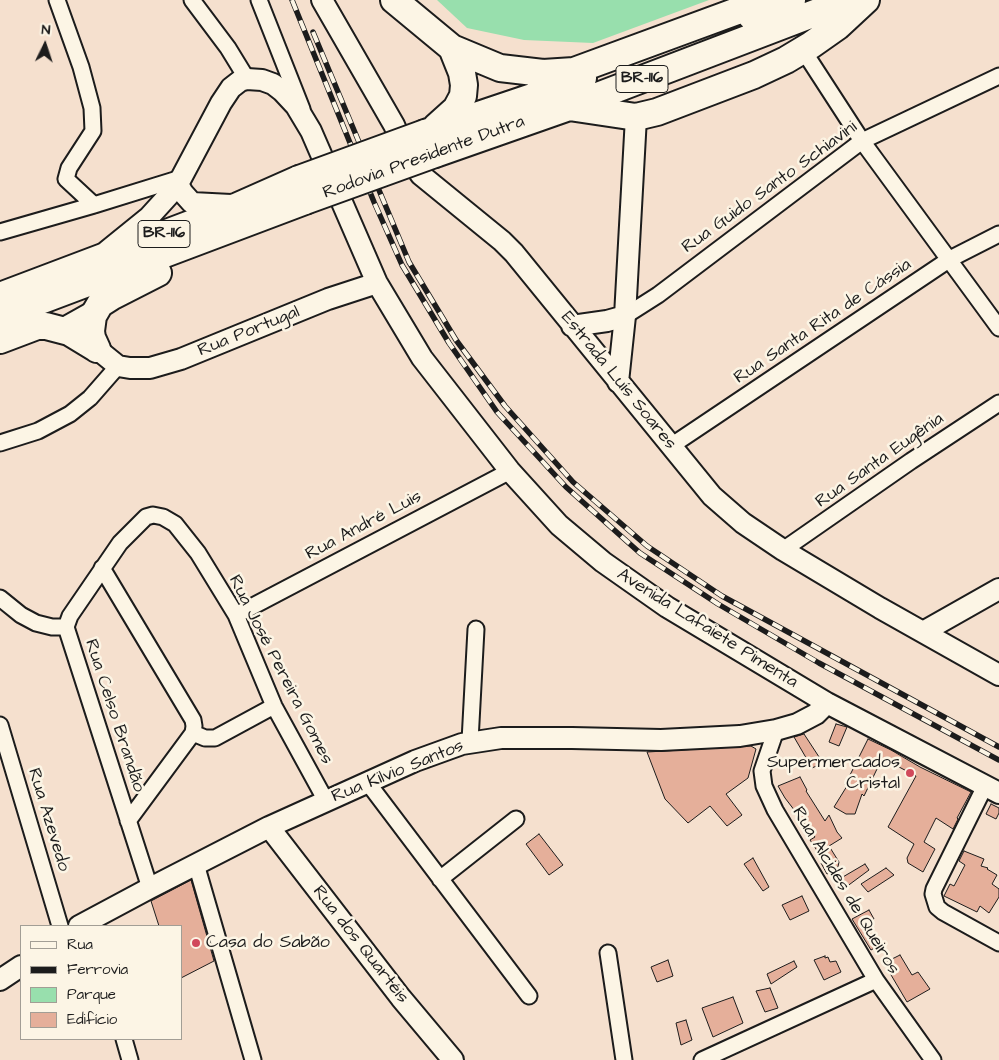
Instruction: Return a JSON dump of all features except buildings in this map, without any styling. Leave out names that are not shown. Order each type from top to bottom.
[{"type":"highway","points":[[394,0],[452,48],[500,68],[543,73],[574,70],[766,0]]},
{"type":"highway","name":"Rodovia Presidente Dutra","points":[[0,316],[224,232],[302,190],[532,97],[792,0]]},
{"type":"highway","name":"Rodovia Presidente Dutra","points":[[431,139],[569,107],[849,0]]},
{"type":"highway","points":[[569,107],[636,117],[657,112],[754,75],[786,60],[838,26],[866,0]]},
{"type":"highway","points":[[431,139],[456,109],[463,96],[462,73],[452,48]]},
{"type":"highway","name":"Rodovia Presidente Dutra","points":[[0,296],[238,206],[302,190]]},
{"type":"highway","points":[[97,349],[91,331],[93,316],[100,304],[201,252],[224,232]]},
{"type":"highway","points":[[0,340],[37,326],[46,326],[69,332],[97,349]]},
{"type":"main road","name":"Estrada Luís Soares","points":[[322,0],[394,125],[407,155],[420,175],[502,241],[514,253],[712,496],[743,523],[783,550],[999,675]]},
{"type":"main road","name":"Avenida Lafaiete Pimenta","points":[[247,79],[268,82],[282,91],[296,106],[311,131],[377,283],[422,358],[510,470],[559,524],[637,588],[706,631],[827,703],[992,789]]},
{"type":"main road","points":[[91,262],[149,217],[179,181],[226,94],[236,83],[247,79]]},
{"type":"main road","points":[[618,382],[625,316],[636,117]]},
{"type":"main road","points":[[179,181],[183,193],[192,203],[238,206]]},
{"type":"main road","name":"Rua Portugal","points":[[118,366],[150,368],[181,359],[328,299],[377,283]]},
{"type":"main road","points":[[572,326],[608,321],[625,316]]},
{"type":"main road","points":[[97,349],[118,366]]},
{"type":"main road","points":[[923,632],[999,589]]},
{"type":"main road","name":"Rua Kilvio Santos","points":[[85,924],[150,888],[269,827],[415,761],[470,742],[500,738],[661,740],[740,736],[776,730],[797,724],[816,714],[827,703]]},
{"type":"main road","name":"Rua dos Quartéis","points":[[269,827],[390,983],[453,1060]]},
{"type":"main road","points":[[0,980],[20,967]]},
{"type":"street","points":[[57,0],[81,66],[92,108],[93,130],[70,168],[66,180],[94,205]]},
{"type":"street","points":[[192,0],[228,48],[247,79]]},
{"type":"street","points":[[259,0],[311,131]]},
{"type":"street","points":[[803,50],[862,141],[999,328]]},
{"type":"street","name":"Rua Guido Santo Schiavini","points":[[625,316],[658,294],[862,141],[999,76]]},
{"type":"street","points":[[0,232],[94,205],[144,188],[179,181]]},
{"type":"street","name":"Rua Santa Rita de Cássia","points":[[671,446],[950,259],[999,234]]},
{"type":"street","points":[[0,352],[57,328],[100,304]]},
{"type":"street","points":[[0,443],[38,431],[70,414],[90,398],[118,366]]},
{"type":"street","name":"Rua Santa Eugênia","points":[[783,550],[911,461],[999,403]]},
{"type":"street","name":"Rua André Luis","points":[[236,615],[510,470]]},
{"type":"street","name":"Rua José Pereira Gomes","points":[[66,627],[70,616],[120,542],[146,517],[153,515],[163,517],[175,524],[198,553],[236,615],[274,706],[326,801]]},
{"type":"street","points":[[102,568],[193,720],[193,733],[128,821]]},
{"type":"street","name":"Rua Celso Brandão","points":[[0,598],[20,615],[36,623],[52,627],[66,627],[150,888]]},
{"type":"street","points":[[470,742],[476,629]]},
{"type":"street","points":[[193,733],[208,738],[215,738],[274,706]]},
{"type":"street","name":"Rua Azevedo","points":[[0,725],[60,925]]},
{"type":"street","name":"Rua Alcides de Queiros","points":[[776,730],[762,771],[764,786],[775,810],[876,980],[933,1060]]},
{"type":"street","points":[[368,783],[529,996]]},
{"type":"street","points":[[992,789],[934,888],[933,894],[937,907],[943,912],[999,943]]},
{"type":"street","points":[[440,879],[516,820]]},
{"type":"street","points":[[196,864],[253,1060]]},
{"type":"street","points":[[608,953],[624,1060]]},
{"type":"street","points":[[702,1060],[876,980]]},
{"type":"street","points":[[124,1040],[130,1060]]},
{"type":"green space","points":[[437,0],[709,0],[593,43],[524,40],[467,28]]},
{"type":"railway","points":[[292,0],[374,202],[402,265],[449,343],[497,412],[566,487],[640,553],[718,604],[819,663],[999,760]]},
{"type":"railway","points":[[313,32],[409,262],[456,340],[505,406],[573,482],[647,546],[722,596],[999,747]]},
{"type":"place","name":"Supermercados Cristal","points":[[910,773]]},
{"type":"place","name":"Casa do Sabão","points":[[196,943]]}]
